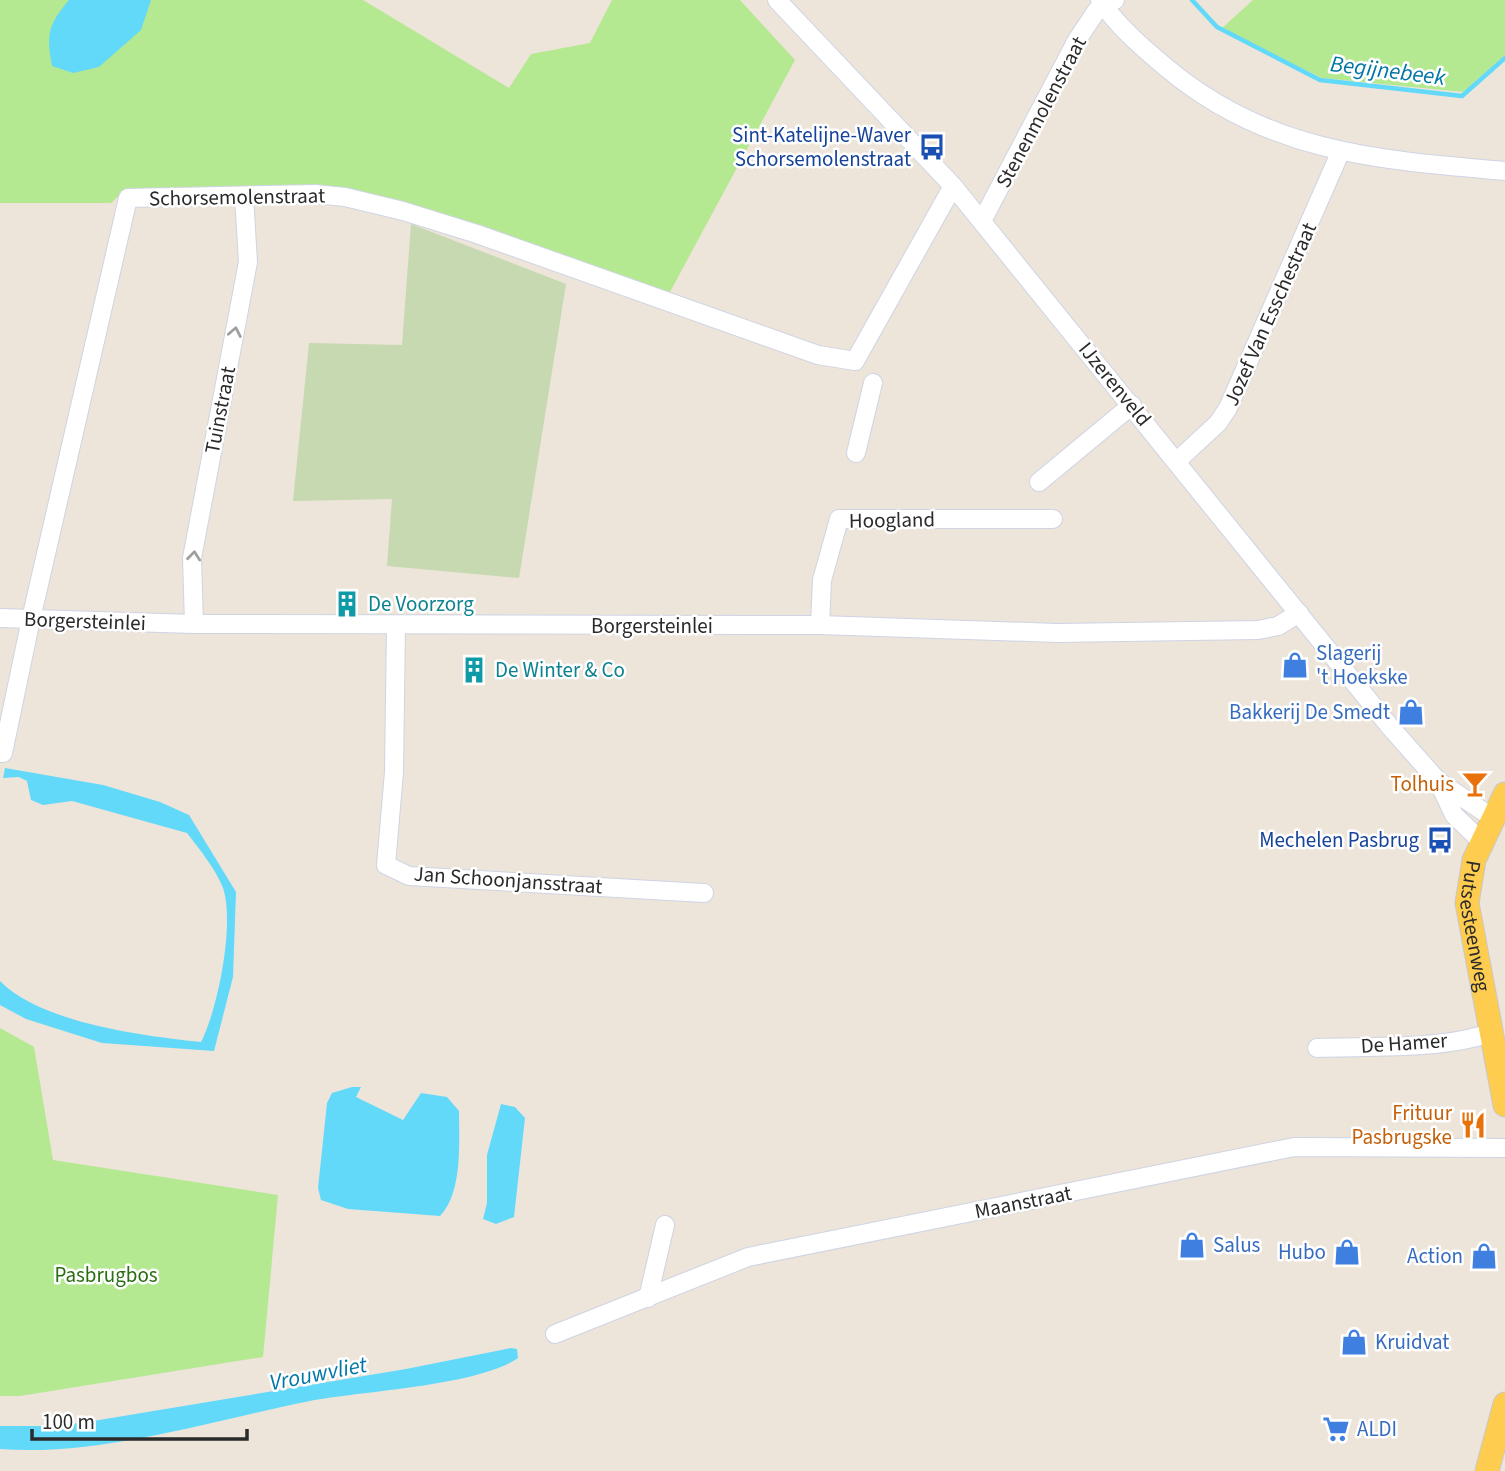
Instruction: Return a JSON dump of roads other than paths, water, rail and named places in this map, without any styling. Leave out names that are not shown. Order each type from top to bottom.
[{"type":"main road","name":"Putsesteenweg","points":[[1505,794],[1482,842],[1469,879],[1467,915],[1494,1025],[1505,1105]]},
{"type":"main road","points":[[1487,1471],[1505,1404]]},
{"type":"street","name":"IJzerenveld","points":[[777,0],[953,186],[1438,781],[1454,815],[1482,842]]},
{"type":"street","points":[[1106,2],[1147,52],[1189,87],[1227,111],[1276,134],[1340,153],[1505,171]]},
{"type":"street","name":"Stenenmolenstraat","points":[[982,221],[1077,40],[1097,10],[1106,2]]},
{"type":"street","name":"Jozef Van Esschestraat","points":[[1177,460],[1218,423],[1228,408],[1340,153]]},
{"type":"street","name":"Schorsemolenstraat","points":[[3,753],[31,619],[128,198],[345,197],[403,211],[477,234],[818,355],[855,361],[953,186]]},
{"type":"street","name":"Tuinstraat","points":[[194,624],[192,558],[248,262],[244,196]]},
{"type":"street","points":[[856,453],[873,383]]},
{"type":"street","points":[[1039,482],[1132,405]]},
{"type":"street","name":"Hoogland","points":[[820,625],[822,580],[839,519],[1053,519]]},
{"type":"street","name":"Borgersteinlei","points":[[0,618],[194,624],[820,625],[1057,633],[1258,629],[1278,626],[1299,613]]},
{"type":"street","name":"Jan Schoonjansstraat","points":[[396,625],[394,772],[386,865],[409,876],[704,893]]},
{"type":"street","name":"IJzerenveld","points":[[1438,781],[1493,818]]},
{"type":"street","name":"De Hamer","points":[[1317,1048],[1475,1038],[1494,1025]]},
{"type":"street","name":"Maanstraat","points":[[555,1334],[748,1257],[1294,1147],[1505,1148]]},
{"type":"street","points":[[648,1298],[665,1225]]},
{"type":"water","points":[[69,0],[151,0],[141,30],[99,67],[73,73],[52,66],[49,46],[53,23]]},
{"type":"water","points":[[5,768],[103,785],[160,802],[189,815],[236,892],[233,977],[214,1051],[102,1043],[26,1019],[0,1005],[0,981],[18,995],[66,1017],[123,1031],[201,1042],[219,988],[227,922],[226,903],[220,881],[187,833],[72,801],[43,805],[31,800],[27,781],[19,777],[3,778]]},
{"type":"water","points":[[361,1087],[356,1097],[403,1120],[421,1093],[447,1097],[459,1111],[456,1181],[453,1194],[440,1216],[348,1209],[321,1200],[318,1188],[327,1103],[332,1093]]},
{"type":"water","points":[[501,1104],[515,1107],[525,1118],[514,1217],[496,1224],[483,1219],[487,1203],[487,1155]]},
{"type":"water","name":"Vrouwvliet","points":[[517,1349],[518,1358],[476,1375],[448,1381],[332,1397],[156,1435],[77,1448],[0,1449],[0,1426],[54,1426],[87,1422],[406,1369]]},
{"type":"waterway","name":"Begijnebeek","points":[[1192,0],[1217,27],[1320,80],[1462,96],[1505,58]]},
{"type":"place","name":"Sint-Katelijne-Waver Schorsemolenstraat","points":[[932,147]]},
{"type":"place","name":"De Voorzorg","points":[[347,604]]},
{"type":"place","name":"Slagerij 't Hoekske","points":[[1295,665]]},
{"type":"place","name":"De Winter & Co","points":[[474,670]]},
{"type":"place","name":"Bakkerij De Smedt","points":[[1411,712]]},
{"type":"place","name":"Tolhuis","points":[[1475,784]]},
{"type":"place","name":"Mechelen Pasbrug","points":[[1440,840]]},
{"type":"place","name":"Frituur Pasbrugske","points":[[1473,1125]]},
{"type":"place","name":"Salus","points":[[1192,1245]]},
{"type":"place","name":"Hubo","points":[[1347,1252]]},
{"type":"place","name":"Action","points":[[1484,1256]]},
{"type":"place","name":"Kruidvat","points":[[1354,1342]]},
{"type":"place","name":"ALDI","points":[[1336,1429]]},
{"type":"park label","name":"Pasbrugbos","points":[[106,1275]]}]
